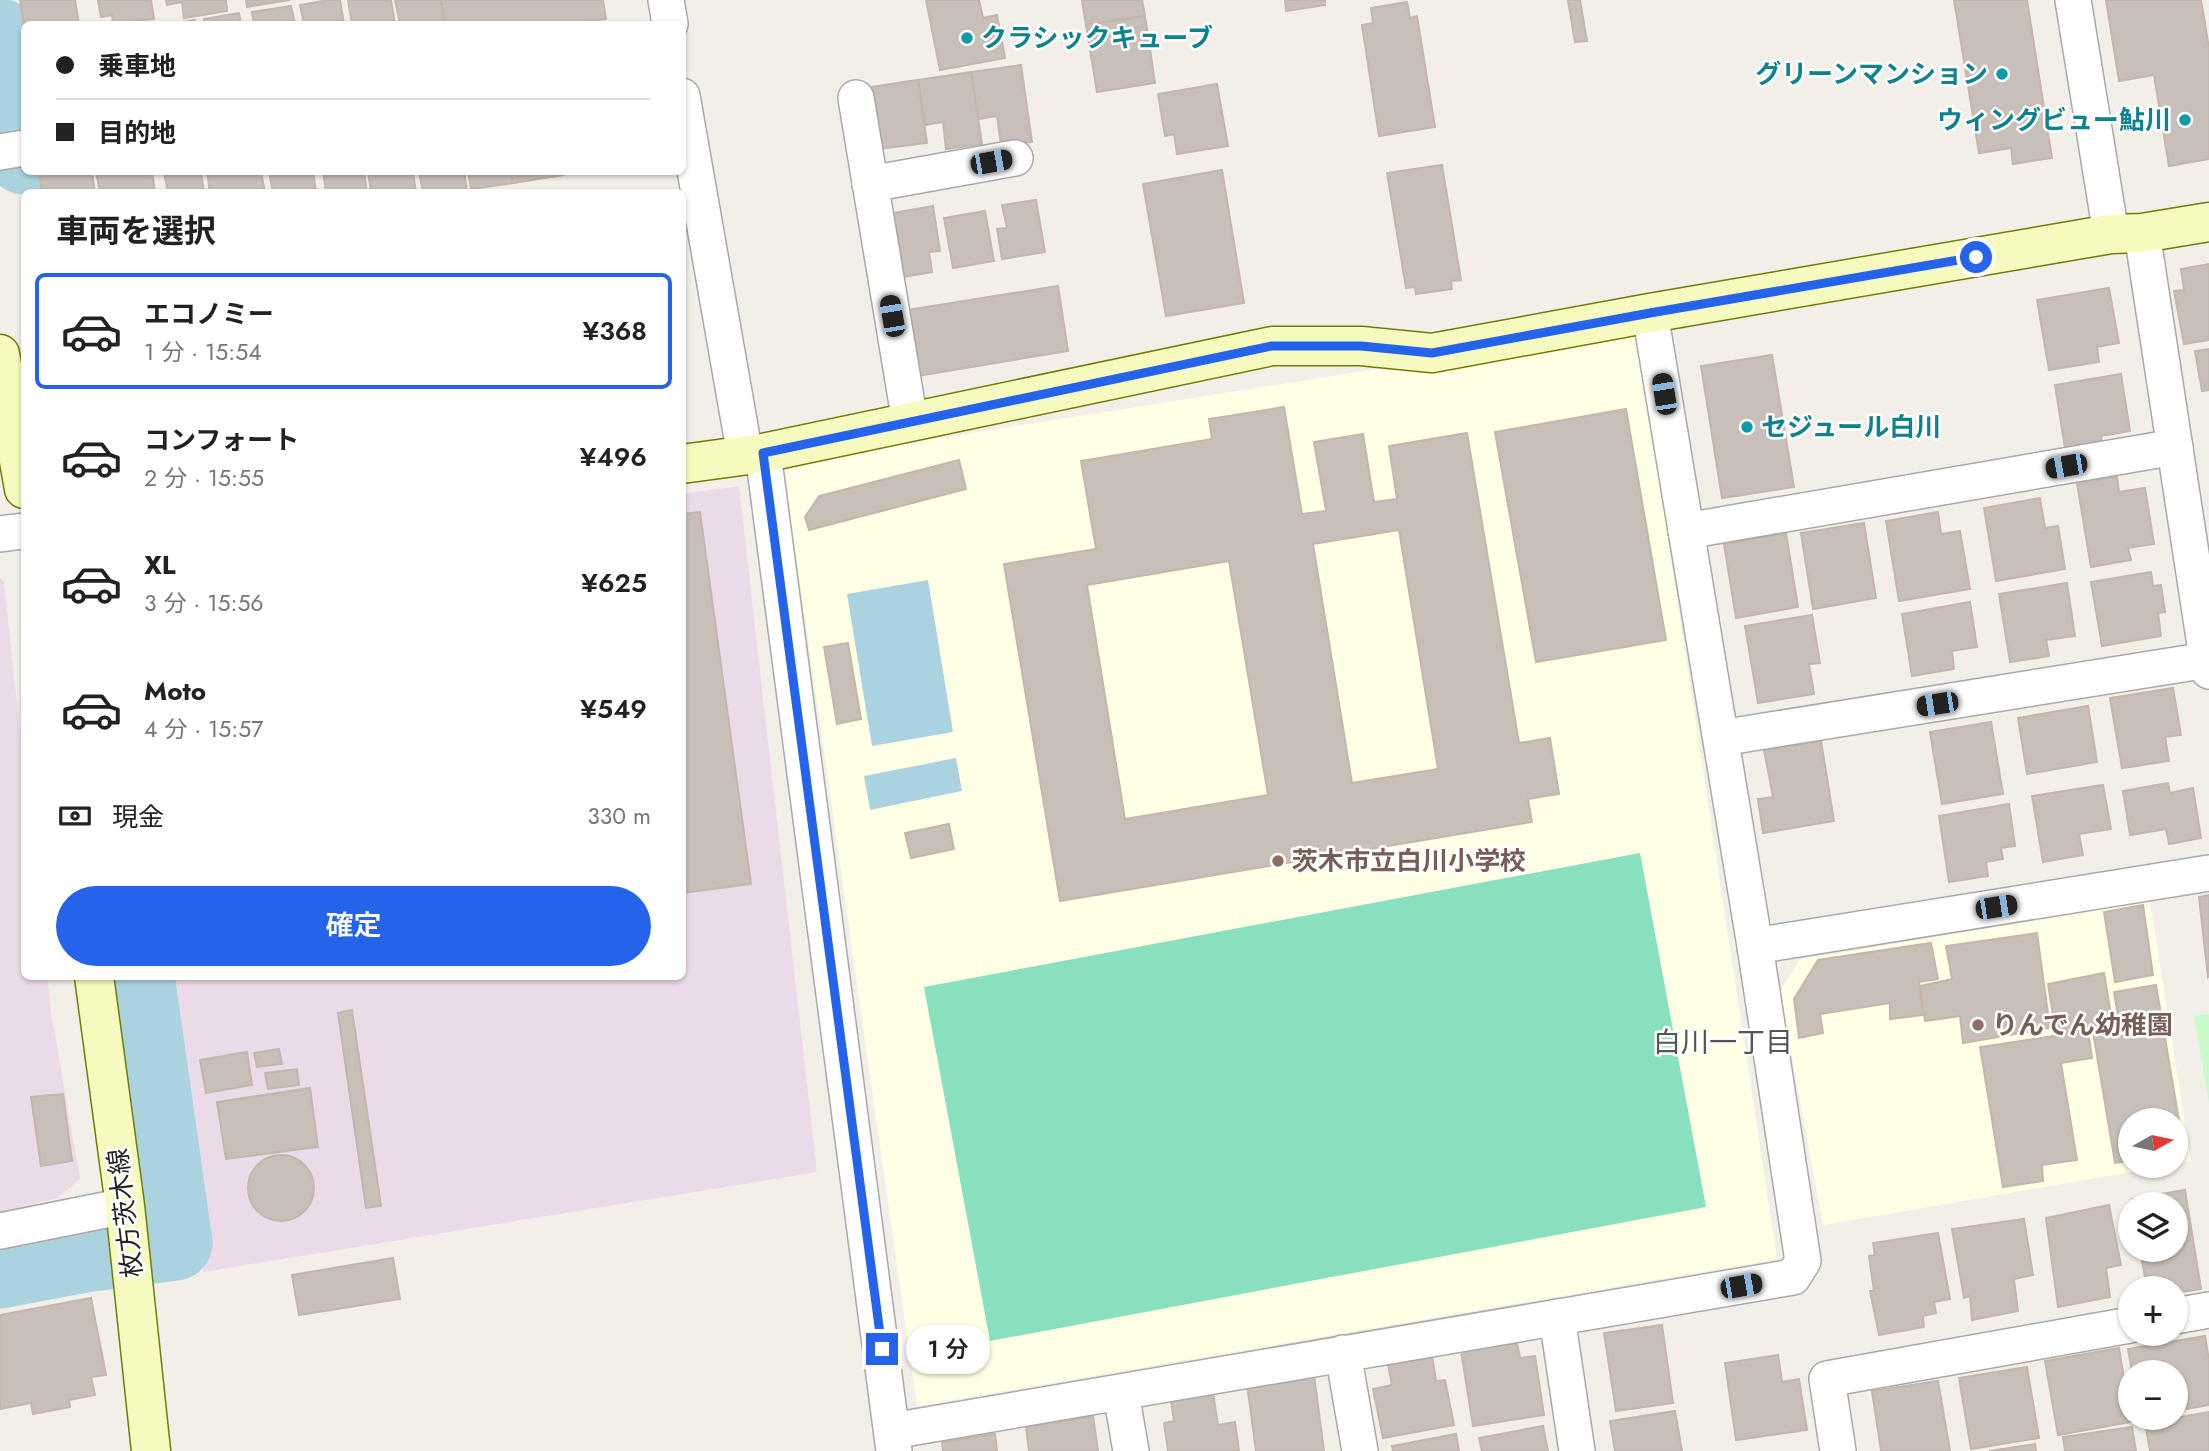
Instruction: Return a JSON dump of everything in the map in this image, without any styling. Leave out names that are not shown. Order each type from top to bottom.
[{"type":"street","points":[[666,0],[670,21]]},
{"type":"street","points":[[1721,738],[2208,666],[2175,447],[2073,0]]},
{"type":"street","points":[[856,98],[910,422]]},
{"type":"street","points":[[686,116],[754,454],[893,1441],[1121,1393],[1793,1277],[1802,1261],[1755,946],[1650,313]]},
{"type":"street","points":[[870,184],[1015,158]]},
{"type":"street","points":[[686,463],[754,454],[1272,346],[1361,346],[1432,353],[1650,313],[2209,222]]},
{"type":"street","points":[[0,354],[21,472]]},
{"type":"street","points":[[1686,531],[2175,447]]},
{"type":"street","points":[[0,534],[21,531]]},
{"type":"street","points":[[1755,946],[2209,873]]},
{"type":"street","name":"枚方茨木線","points":[[95,980],[126,1216],[151,1451]]},
{"type":"street","points":[[0,1231],[126,1216]]},
{"type":"street","points":[[2188,1314],[2209,1310]]},
{"type":"street","points":[[1557,1317],[1577,1451]]},
{"type":"street","points":[[1838,1451],[1827,1379],[2118,1327]]},
{"type":"street","points":[[1343,1353],[1360,1451]]},
{"type":"street","points":[[1121,1393],[1131,1451]]},
{"type":"shaded area","name":"茨木市立白川小学校","points":[[1636,328],[1777,1259],[917,1406],[783,463]]},
{"type":"shaded area","points":[[739,486],[817,1172],[203,1272],[161,980],[686,980],[686,494]]},
{"type":"shaded area","points":[[0,578],[4,582],[21,742],[21,980],[47,980],[80,1179],[57,1198],[0,1212]]},
{"type":"shaded area","points":[[2150,901],[2183,1108],[2118,1108],[2118,1174],[1823,1225],[1780,992],[1799,960]]},
{"type":"green space","points":[[1640,853],[1706,1207],[990,1341],[924,987]]},
{"type":"green space","points":[[2209,1014],[2209,1103],[2194,1016]]},
{"type":"water","points":[[928,580],[953,732],[872,746],[847,594]]},
{"type":"water","points":[[956,758],[962,791],[870,810],[864,776]]},
{"type":"building","points":[[20,0],[75,0],[78,21],[23,21]]},
{"type":"building","points":[[98,0],[151,0],[154,19],[113,21],[112,15],[101,17]]},
{"type":"building","points":[[166,0],[226,0],[227,11],[184,18],[182,2],[167,5]]},
{"type":"building","points":[[246,0],[290,0],[247,7]]},
{"type":"building","points":[[340,0],[344,21],[303,21],[300,5]]},
{"type":"building","points":[[348,0],[391,0],[394,21],[352,21]]},
{"type":"building","points":[[395,0],[441,0],[444,21],[399,21]]},
{"type":"building","points":[[441,0],[603,0],[606,19],[593,21],[444,21]]},
{"type":"building","name":"クラシックキューブ","points":[[926,0],[979,0],[983,18],[997,15],[1005,58],[940,70]]},
{"type":"building","points":[[1082,0],[1142,0],[1145,16],[1086,25]]},
{"type":"building","points":[[1285,0],[1325,0],[1325,5],[1286,11]]},
{"type":"building","points":[[1568,0],[1580,0],[1587,41],[1575,42]]},
{"type":"building","name":"グリーンマンション","points":[[1954,0],[2027,0],[2052,158],[2013,164],[2011,148],[1979,153]]},
{"type":"building","name":"ウィングビュー鮎川","points":[[2106,0],[2201,0],[2209,48],[2209,159],[2169,166],[2154,75],[2119,81]]},
{"type":"building","points":[[1407,2],[1410,18],[1417,16],[1435,127],[1379,136],[1362,25],[1373,23],[1371,8]]},
{"type":"building","points":[[291,6],[294,21],[254,21],[252,12]]},
{"type":"building","points":[[239,13],[240,21],[204,21]]},
{"type":"building","points":[[1145,16],[1155,83],[1097,92],[1086,25]]},
{"type":"building","points":[[1021,65],[1032,142],[1001,146],[997,116],[978,119],[971,72]]},
{"type":"building","points":[[971,72],[982,144],[946,149],[943,122],[925,125],[918,80]]},
{"type":"building","points":[[918,80],[927,143],[879,149],[870,87]]},
{"type":"building","points":[[1217,84],[1228,146],[1177,154],[1174,134],[1165,136],[1158,94]]},
{"type":"building","points":[[1442,165],[1461,280],[1451,281],[1452,289],[1416,294],[1415,287],[1406,288],[1387,173]]},
{"type":"building","points":[[1222,170],[1244,303],[1166,316],[1143,184]]},
{"type":"building","points":[[39,175],[92,175],[95,189],[42,189]]},
{"type":"building","points":[[97,175],[152,175],[155,189],[99,189]]},
{"type":"building","points":[[165,175],[201,175],[204,189],[167,189]]},
{"type":"building","points":[[207,175],[262,175],[264,189],[210,189]]},
{"type":"building","points":[[270,175],[313,175],[316,189],[272,189]]},
{"type":"building","points":[[323,175],[364,175],[367,189],[326,189]]},
{"type":"building","points":[[368,175],[413,175],[416,189],[371,189]]},
{"type":"building","points":[[420,175],[464,175],[467,189],[422,189]]},
{"type":"building","points":[[469,175],[512,175],[513,183],[471,189]]},
{"type":"building","points":[[512,175],[564,175],[513,183]]},
{"type":"building","points":[[1036,200],[1045,252],[1002,259],[997,229],[1007,228],[1002,205]]},
{"type":"building","points":[[933,206],[940,251],[929,252],[932,272],[903,277],[893,213]]},
{"type":"building","points":[[985,211],[994,261],[953,268],[944,218]]},
{"type":"building","points":[[2209,264],[2209,340],[2184,344],[2174,291],[2184,290],[2181,269]]},
{"type":"building","points":[[1058,286],[1068,351],[917,376],[907,310]]},
{"type":"building","points":[[2109,288],[2119,343],[2097,347],[2099,362],[2049,370],[2037,300]]},
{"type":"building","points":[[2209,349],[2209,390],[2202,391],[2195,351]]},
{"type":"building","name":"セジュール白川","points":[[1772,355],[1794,487],[1722,498],[1701,366]]},
{"type":"building","points":[[2121,374],[2130,431],[2101,436],[2102,442],[2065,448],[2055,385]]},
{"type":"building","points":[[1284,407],[1302,514],[1326,511],[1314,442],[1363,434],[1374,502],[1397,499],[1389,446],[1467,433],[1519,743],[1550,738],[1559,794],[1528,799],[1532,822],[1060,901],[1004,564],[1096,549],[1081,461],[1212,439],[1209,419]],"holes":[[[1399,530],[1438,769],[1352,783],[1313,544]],[[1229,561],[1268,795],[1125,819],[1087,585]]]},
{"type":"building","points":[[1626,409],[1666,640],[1536,662],[1495,432]]},
{"type":"building","points":[[959,460],[966,489],[809,530],[805,517],[819,496]]},
{"type":"building","points":[[2117,477],[2119,492],[2145,488],[2154,544],[2128,548],[2131,560],[2091,567],[2077,483]]},
{"type":"building","points":[[2040,498],[2045,528],[2058,526],[2065,569],[1996,581],[1984,508]]},
{"type":"building","points":[[700,512],[751,884],[686,892],[686,514]]},
{"type":"building","points":[[1938,512],[1941,534],[1960,531],[1970,589],[1899,601],[1886,521]]},
{"type":"building","points":[[1864,523],[1876,598],[1813,609],[1801,533]]},
{"type":"building","points":[[1786,533],[1798,607],[1736,618],[1724,544]]},
{"type":"building","points":[[2151,572],[2153,586],[2161,585],[2165,612],[2158,613],[2161,636],[2102,646],[2091,582]]},
{"type":"building","points":[[2067,583],[2075,636],[2046,640],[2049,656],[2010,662],[1999,594]]},
{"type":"building","points":[[1970,602],[1977,647],[1952,651],[1954,669],[1912,676],[1902,614]]},
{"type":"building","points":[[1812,615],[1820,663],[1809,664],[1814,694],[1758,703],[1745,626]]},
{"type":"building","points":[[848,643],[861,719],[837,724],[824,647]]},
{"type":"building","points":[[2173,688],[2181,735],[2165,737],[2169,761],[2122,768],[2110,698]]},
{"type":"building","points":[[2088,706],[2097,762],[2027,774],[2018,718]]},
{"type":"building","points":[[1991,722],[2003,794],[1942,804],[1930,732]]},
{"type":"building","points":[[1821,741],[1834,821],[1763,833],[1758,799],[1773,797],[1764,750]]},
{"type":"building","points":[[2168,783],[2170,793],[2193,788],[2201,838],[2169,844],[2166,829],[2130,835],[2123,791]]},
{"type":"building","points":[[2103,785],[2111,829],[2079,834],[2083,855],[2043,862],[2032,796]]},
{"type":"building","points":[[2009,804],[2015,846],[2001,848],[2003,859],[1986,862],[1988,876],[1949,882],[1939,816]]},
{"type":"building","points":[[949,824],[954,849],[911,858],[905,833]]},
{"type":"building","points":[[2209,895],[2209,976],[2208,977],[2199,897]]},
{"type":"building","points":[[2143,905],[2153,975],[2115,982],[2104,912]]},
{"type":"building","points":[[2037,933],[2050,1028],[1963,1043],[1960,1016],[1925,1021],[1920,986],[1952,979],[1946,946]]},
{"type":"building","points":[[1931,943],[1938,979],[1919,982],[1923,1015],[1890,1019],[1890,1003],[1820,1014],[1823,1033],[1799,1038],[1794,999],[1818,960]]},
{"type":"building","points":[[2104,973],[2113,1026],[2056,1034],[2048,984]]},
{"type":"building","points":[[2156,985],[2177,1108],[2118,1108],[2118,1163],[2115,1163],[2093,1032],[2120,1027],[2114,992]]},
{"type":"building","points":[[352,1010],[381,1206],[366,1208],[338,1013]]},
{"type":"building","points":[[2088,1031],[2092,1058],[2061,1063],[2077,1160],[2042,1165],[2043,1181],[2003,1187],[1980,1047]]},
{"type":"building","points":[[279,1049],[282,1064],[257,1067],[254,1053]]},
{"type":"building","points":[[247,1052],[252,1085],[206,1093],[200,1060]]},
{"type":"building","points":[[297,1069],[299,1085],[268,1089],[265,1073]]},
{"type":"building","points":[[310,1088],[318,1147],[226,1159],[217,1102]]},
{"type":"building","points":[[63,1094],[72,1161],[41,1166],[31,1097]]},
{"type":"building","points":[[281,1155],[294,1158],[304,1165],[311,1175],[314,1188],[311,1201],[304,1211],[294,1218],[281,1221],[268,1218],[258,1211],[251,1201],[248,1188],[251,1175],[258,1165],[268,1158]]},
{"type":"building","points":[[2109,1205],[2118,1262],[2121,1265],[2106,1268],[2110,1297],[2058,1307],[2046,1218]]},
{"type":"building","points":[[2188,1209],[2201,1289],[2188,1291],[2188,1276],[2145,1276],[2142,1262],[2188,1262]]},
{"type":"building","points":[[2024,1219],[2033,1275],[2014,1279],[2018,1311],[1972,1320],[1970,1296],[1964,1298],[1952,1229]]},
{"type":"building","points":[[1938,1233],[1950,1299],[1934,1302],[1936,1313],[1923,1316],[1924,1327],[1879,1335],[1870,1291],[1874,1291],[1869,1256],[1875,1255],[1873,1243]]},
{"type":"building","points":[[393,1258],[400,1299],[299,1315],[292,1275]]},
{"type":"building","points":[[91,1298],[106,1375],[91,1377],[95,1395],[69,1400],[70,1407],[33,1414],[31,1403],[0,1409],[0,1315]]},
{"type":"building","points":[[1662,1325],[1673,1403],[1616,1411],[1604,1333]]},
{"type":"building","points":[[2205,1336],[2209,1360],[2209,1405],[2188,1409],[2188,1360],[2130,1360],[2128,1349],[2146,1346],[2188,1346],[2188,1339]]},
{"type":"building","points":[[1517,1343],[1520,1358],[1535,1356],[1544,1415],[1473,1426],[1461,1351]]},
{"type":"building","points":[[2119,1348],[2121,1360],[2118,1360],[2118,1424],[2058,1435],[2045,1361]]},
{"type":"building","points":[[1778,1355],[1782,1382],[1799,1379],[1807,1430],[1736,1440],[1725,1363]]},
{"type":"building","points":[[1432,1356],[1436,1381],[1445,1380],[1454,1425],[1383,1438],[1373,1389],[1392,1385],[1388,1365]]},
{"type":"building","points":[[2027,1367],[2039,1438],[1971,1449],[1959,1378]]},
{"type":"building","points":[[1314,1375],[1324,1451],[1256,1451],[1247,1384]]},
{"type":"building","points":[[1938,1381],[1950,1451],[1881,1451],[1872,1391]]},
{"type":"building","points":[[1213,1393],[1218,1425],[1235,1422],[1239,1451],[1168,1451],[1164,1423],[1174,1421],[1171,1400]]},
{"type":"building","points":[[1675,1411],[1682,1451],[1615,1451],[1610,1421]]},
{"type":"building","points":[[2209,1412],[2209,1451],[2150,1451],[2146,1430],[2188,1430],[2188,1416]]},
{"type":"building","points":[[1093,1416],[1098,1451],[1029,1451],[1026,1427]]},
{"type":"building","points":[[1543,1426],[1548,1451],[1482,1451],[1479,1438]]},
{"type":"building","points":[[2118,1429],[2132,1430],[2136,1451],[2065,1451],[2063,1437]]},
{"type":"building","points":[[995,1434],[997,1451],[943,1451],[942,1442]]},
{"type":"building","points":[[1456,1434],[1459,1451],[1393,1451],[1392,1446]]},
{"type":"building","points":[[2035,1444],[2036,1451],[1989,1451]]},
{"type":"waterway","points":[[0,36],[21,128]]},
{"type":"waterway","points":[[0,1271],[91,1254],[175,1243],[138,980]]},
{"type":"place","name":"クラシックキューブ","points":[[967,38]]},
{"type":"place","name":"グリーンマンション","points":[[2002,74]]},
{"type":"place","name":"ウィングビュー鮎川","points":[[2185,120]]},
{"type":"place","name":"セジュール白川","points":[[1747,427]]},
{"type":"place","name":"茨木市立白川小学校","points":[[1278,861]]},
{"type":"place","name":"りんでん幼稚園","points":[[1978,1025]]},
{"type":"district","name":"白川一丁目","points":[[1723,1042]]},
{"type":"route","points":[[882,1349],[763,453],[1272,346],[1361,346],[1432,353],[1976,257]]}]
